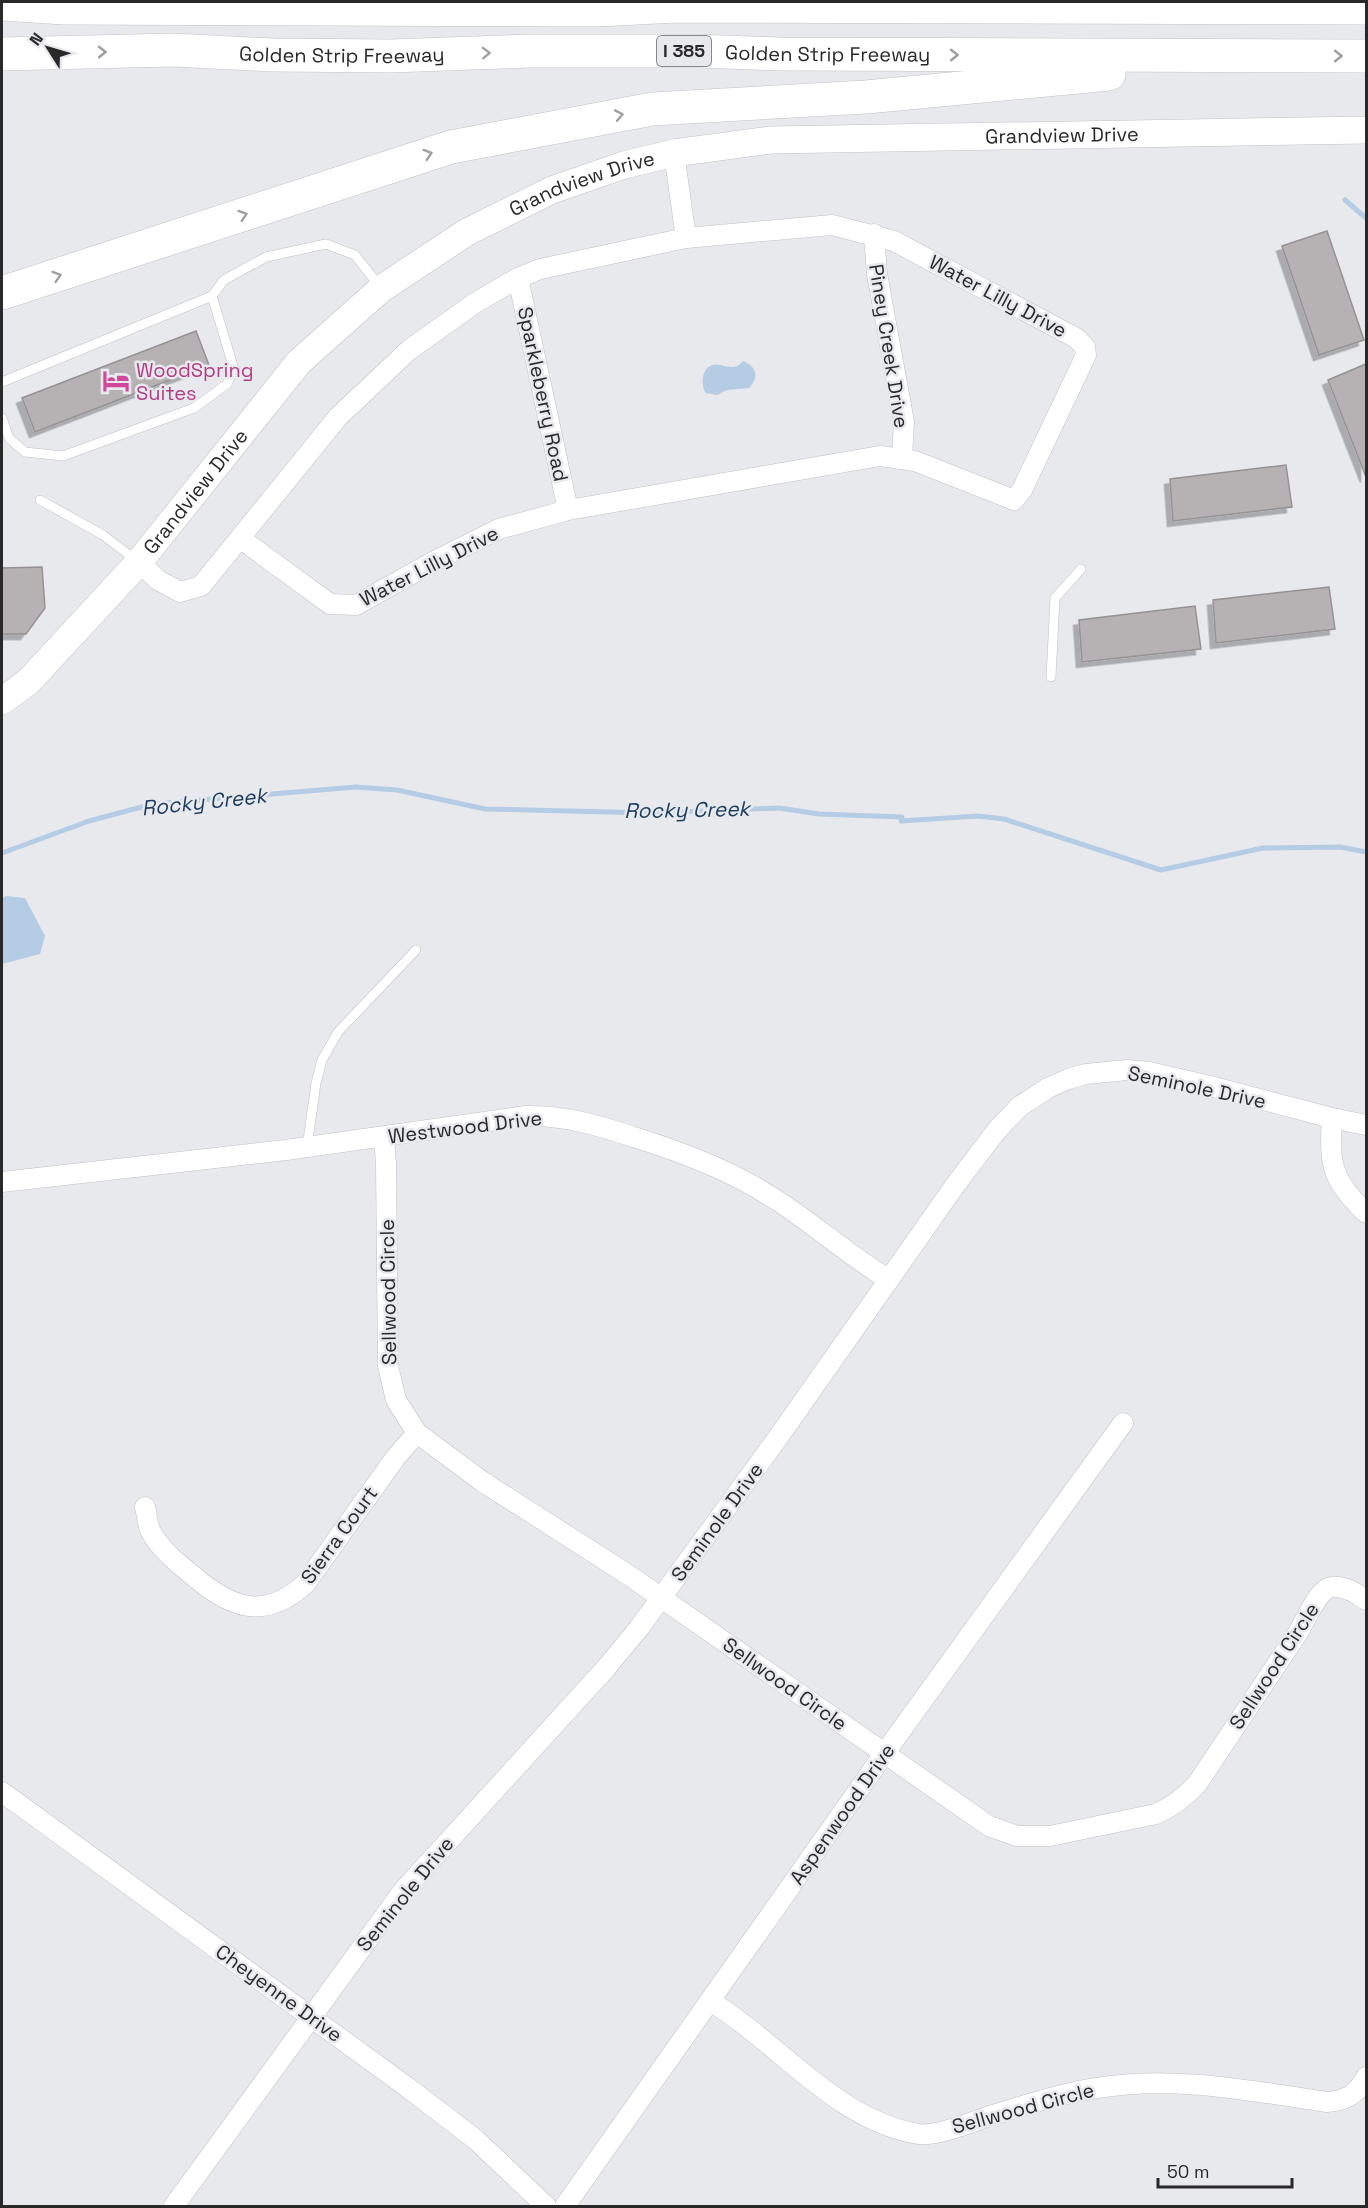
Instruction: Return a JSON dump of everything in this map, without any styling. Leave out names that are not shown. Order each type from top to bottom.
[{"type":"highway","points":[[64,8],[104,2]]},
{"type":"highway","points":[[1238,2],[1292,8]]},
{"type":"highway","name":"I 385","points":[[2,4],[64,8],[598,10],[676,6],[1366,8]]},
{"type":"highway","name":"Golden Strip Freeway","points":[[2,54],[173,50],[273,56],[391,56],[529,51],[1366,56]]},
{"type":"highway","points":[[2,293],[451,147],[652,109],[866,97],[1305,56]]},
{"type":"street","name":"Grandview Drive","points":[[2,701],[28,682],[139,562],[298,362],[381,289],[467,232],[552,190],[624,165],[674,153],[771,140],[1366,130]]},
{"type":"street","points":[[674,153],[686,238]]},
{"type":"street","name":"Water Lilly Drive","points":[[139,562],[158,580],[180,592],[201,586],[338,417],[409,350],[476,303],[518,278],[540,269],[686,238],[832,225],[894,241],[1076,338],[1085,347],[1086,354],[1022,490],[1014,500],[902,457],[880,456],[568,510],[499,529],[433,562],[356,605],[330,604],[240,538]]},
{"type":"street","name":"Piney Creek Drive","points":[[874,234],[877,274],[904,422],[902,457]]},
{"type":"street","name":"Sparkleberry Road","points":[[518,278],[568,510]]},
{"type":"street","name":"Seminole Drive","points":[[174,2206],[403,1891],[606,1668],[661,1598],[956,1184],[997,1130],[1029,1099],[1068,1079],[1108,1071],[1149,1072],[1366,1125]]},
{"type":"street","name":"Westwood Drive","points":[[2,1182],[307,1147],[526,1116],[559,1117],[592,1123],[689,1155],[738,1177],[778,1201],[866,1266],[889,1280]]},
{"type":"street","points":[[1332,1118],[1330,1143],[1335,1172],[1346,1193],[1366,1213]]},
{"type":"street","name":"Sellwood Circle","points":[[384,1137],[388,1366],[396,1400],[417,1433],[483,1482],[661,1598],[989,1826],[1017,1836],[1050,1836],[1156,1814],[1169,1808],[1197,1784],[1321,1594],[1334,1586],[1349,1590],[1366,1600]]},
{"type":"street","name":"Aspenwood Drive","points":[[565,2206],[884,1754],[1123,1423]]},
{"type":"street","name":"Sierra Court","points":[[145,1507],[150,1529],[160,1545],[203,1585],[226,1601],[235,1604],[250,1606],[272,1604],[289,1597],[305,1584],[396,1457],[417,1433]]},
{"type":"street","name":"Cheyenne Drive","points":[[2,1792],[407,2086],[475,2139],[546,2206]]},
{"type":"street","name":"Sellwood Circle","points":[[710,2001],[743,2023],[839,2099],[876,2121],[920,2134],[956,2128],[995,2114],[1093,2088],[1121,2084],[1172,2083],[1327,2102],[1338,2101],[1352,2095],[1366,2078]]},
{"type":"lane","points":[[2,382],[212,296],[224,280],[266,257],[326,244],[355,255],[381,289]]},
{"type":"lane","points":[[2,417],[9,438],[25,452],[63,456],[194,408],[227,384],[234,369],[212,296]]},
{"type":"lane","points":[[40,500],[103,535],[139,562]]},
{"type":"lane","points":[[1051,677],[1055,598],[1082,569]]},
{"type":"lane","points":[[307,1147],[316,1083],[322,1060],[338,1032],[416,950]]},
{"type":"water","points":[[743,361],[755,372],[755,380],[749,388],[727,390],[717,395],[706,393],[703,377],[709,366],[732,367],[740,365]]},
{"type":"water","points":[[6,896],[25,898],[45,936],[40,954],[2,964],[2,898]]},
{"type":"building","points":[[1327,231],[1364,340],[1319,355],[1282,246]]},
{"type":"building","name":"WoodSpring Suites","points":[[196,331],[209,365],[35,432],[22,398]]},
{"type":"building","points":[[1366,364],[1366,477],[1328,380]]},
{"type":"building","points":[[1286,465],[1292,507],[1173,521],[1170,479]]},
{"type":"building","points":[[42,567],[45,608],[26,634],[2,634],[2,568]]},
{"type":"building","points":[[1329,587],[1335,629],[1216,643],[1213,600]]},
{"type":"building","points":[[1195,606],[1201,649],[1082,662],[1079,620]]},
{"type":"waterway","points":[[1345,200],[1366,218]]},
{"type":"waterway","name":"Rocky Creek","points":[[2,853],[89,821],[153,804],[356,787],[397,790],[485,809],[652,813],[779,808],[819,814],[902,817],[901,821],[978,816],[1004,819],[1161,870],[1263,848],[1340,847],[1366,852]]},
{"type":"place","name":"WoodSpring Suites","points":[[116,381]]}]
